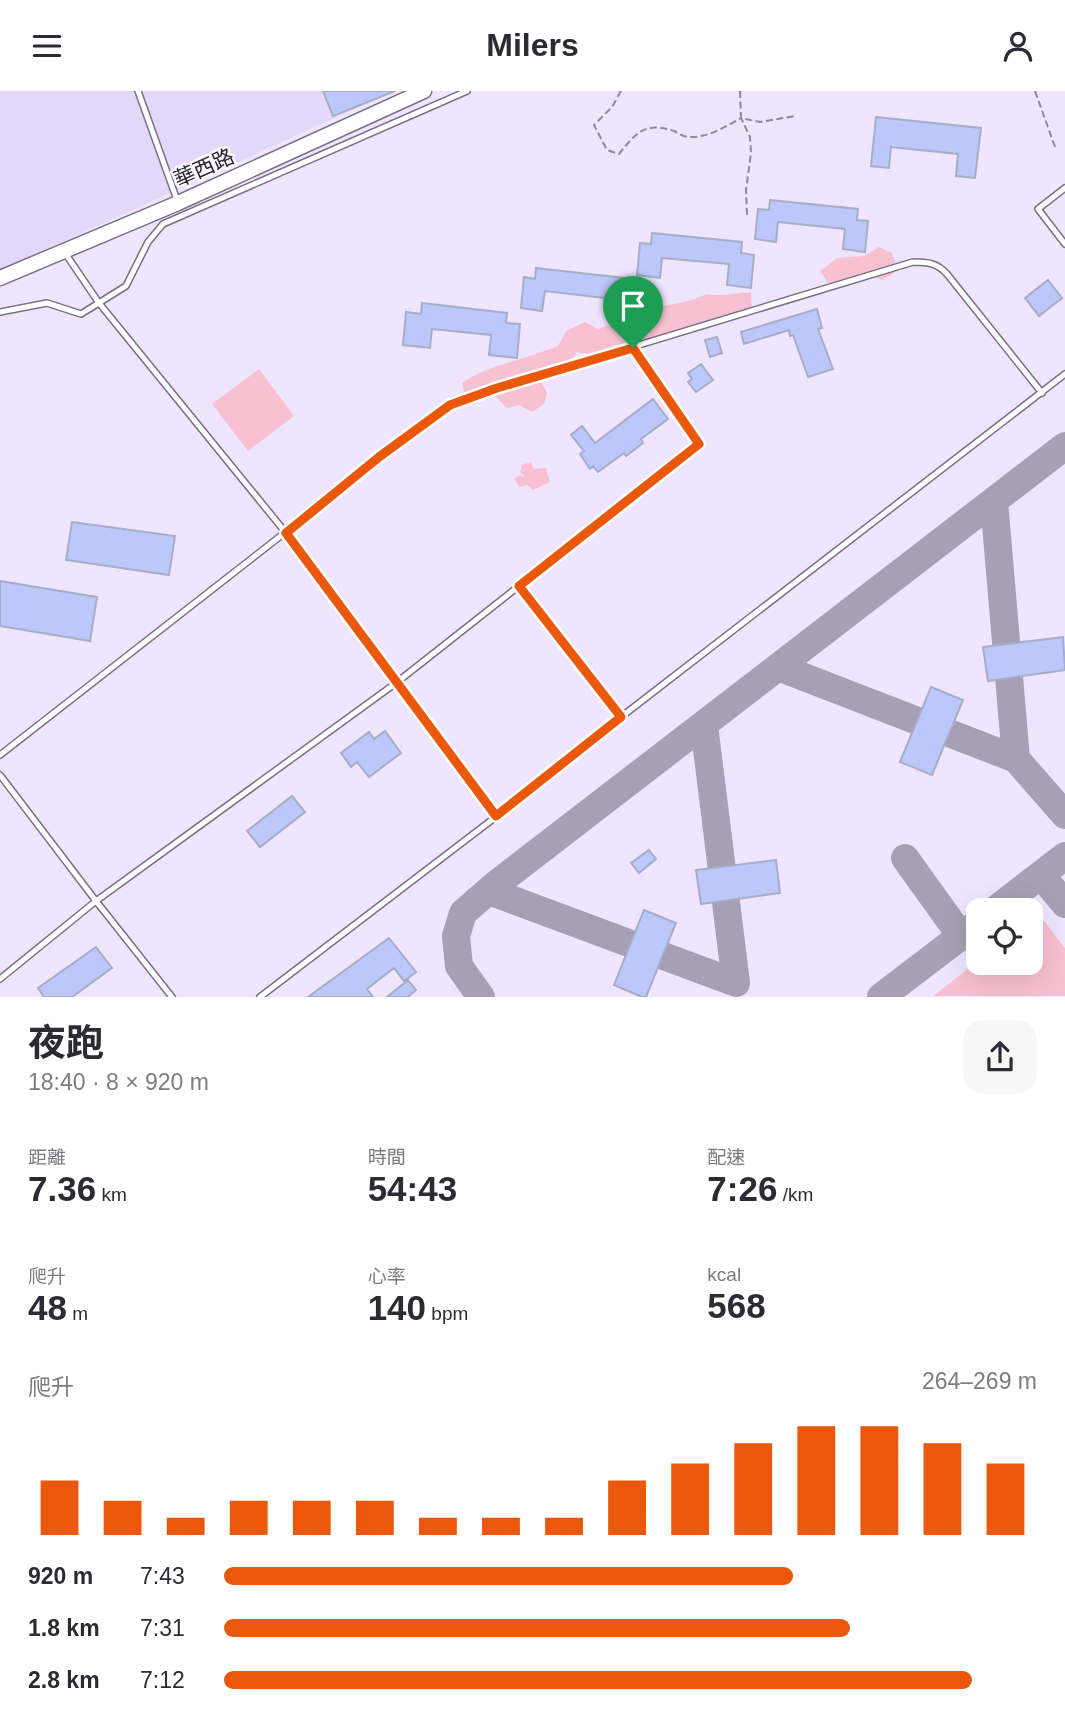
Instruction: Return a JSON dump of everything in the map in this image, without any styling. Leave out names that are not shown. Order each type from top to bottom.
[{"type":"street","name":"華西路","points":[[0,278],[178,203],[424,91]]},
{"type":"lane","points":[[138,91],[178,203]]},
{"type":"lane","points":[[0,312],[47,303],[81,314],[126,286],[148,242],[163,224],[467,91]]},
{"type":"lane","points":[[1065,188],[1038,209],[1065,244]]},
{"type":"lane","points":[[63,251],[99,303],[286,533],[496,816]]},
{"type":"lane","points":[[0,755],[286,533],[379,457],[450,405],[497,388],[913,262],[925,262],[940,266],[1042,393]]},
{"type":"lane","points":[[0,978],[96,901],[396,683],[699,444],[633,348]]},
{"type":"lane","points":[[260,996],[1065,374]]},
{"type":"lane","points":[[519,586],[621,717]]},
{"type":"lane","points":[[0,775],[172,996]]},
{"type":"path","points":[[621,91],[612,107],[594,125],[607,151],[619,154],[634,135],[648,127],[672,131],[686,138],[704,135],[741,118],[760,122],[795,116]]},
{"type":"path","points":[[740,91],[741,118],[750,137],[751,153],[746,190],[747,215]]},
{"type":"path","points":[[1035,91],[1055,147]]},
{"type":"shaded area","points":[[0,91],[394,91],[0,270]]},
{"type":"shaded area","points":[[879,247],[892,253],[896,265],[893,274],[881,280],[864,273],[861,281],[831,288],[820,271],[837,258],[864,256]]},
{"type":"shaded area","points":[[751,292],[752,310],[603,356],[577,352],[567,366],[465,395],[462,383],[496,367],[558,346],[566,331],[585,322],[598,329],[608,325],[633,324],[648,311],[706,294]]},
{"type":"shaded area","points":[[259,369],[294,416],[248,451],[212,404]]},
{"type":"shaded area","points":[[527,383],[542,383],[547,393],[544,404],[532,412],[519,405],[507,408],[495,396]]},
{"type":"shaded area","points":[[531,462],[534,469],[546,468],[550,482],[533,490],[527,485],[520,487],[514,479],[520,475],[525,477],[520,472],[522,465]]},
{"type":"shaded area","points":[[1043,921],[1065,948],[1065,996],[933,996],[966,970],[966,975],[1043,975]]},
{"type":"building","points":[[323,91],[395,91],[333,116]]},
{"type":"building","points":[[876,117],[981,128],[975,178],[956,176],[958,154],[891,147],[889,168],[871,166]]},
{"type":"building","points":[[770,200],[858,209],[857,220],[868,221],[865,252],[843,249],[845,229],[778,222],[776,242],[755,239],[758,209],[769,210]]},
{"type":"building","points":[[652,233],[742,242],[741,253],[754,255],[751,288],[727,285],[729,264],[662,258],[660,278],[637,275],[640,243],[651,244]]},
{"type":"building","points":[[536,268],[624,278],[623,290],[635,291],[632,321],[610,319],[613,299],[545,291],[542,311],[521,308],[524,277],[535,279]]},
{"type":"building","points":[[1048,280],[1062,298],[1039,316],[1025,298]]},
{"type":"building","points":[[422,303],[507,313],[506,323],[520,324],[517,358],[489,355],[491,335],[432,329],[430,348],[403,345],[406,312],[421,314]]},
{"type":"building","points":[[817,309],[822,328],[818,329],[833,369],[808,377],[789,330],[744,344],[741,332]]},
{"type":"building","points":[[717,337],[722,353],[710,357],[705,340]]},
{"type":"building","points":[[701,364],[713,380],[696,392],[688,382],[692,379],[688,373]]},
{"type":"building","points":[[653,399],[668,419],[641,439],[643,443],[626,456],[624,453],[598,472],[593,466],[590,469],[580,454],[584,451],[571,435],[582,426],[595,443]]},
{"type":"building","points":[[72,522],[175,536],[169,575],[66,560]]},
{"type":"building","points":[[0,581],[97,597],[90,641],[0,626]]},
{"type":"building","points":[[1063,637],[1065,670],[988,681],[983,647]]},
{"type":"building","points":[[931,687],[963,700],[932,775],[900,762]]},
{"type":"building","points":[[385,731],[401,753],[369,777],[357,762],[351,767],[341,753],[369,732],[374,739]]},
{"type":"building","points":[[292,796],[305,812],[260,847],[247,831]]},
{"type":"building","points":[[649,850],[656,859],[639,873],[631,863]]},
{"type":"building","points":[[776,860],[780,893],[701,904],[696,870]]},
{"type":"building","points":[[644,910],[676,923],[646,997],[642,997],[614,985]]},
{"type":"building","points":[[389,938],[416,972],[404,981],[394,968],[367,989],[373,997],[308,997]]},
{"type":"building","points":[[96,947],[112,968],[72,997],[44,997],[38,988]]},
{"type":"building","points":[[408,980],[416,990],[408,997],[387,997]]},
{"type":"taxiway","points":[[481,997],[459,966],[456,936],[463,913],[495,885],[1065,446]]},
{"type":"taxiway","points":[[778,667],[1016,759],[994,501]]},
{"type":"taxiway","points":[[489,891],[736,983],[704,725]]},
{"type":"taxiway","points":[[1016,759],[1065,815]]},
{"type":"taxiway","points":[[1011,898],[1065,856]]},
{"type":"taxiway","points":[[905,858],[961,936]]},
{"type":"taxiway","points":[[1041,875],[1065,904]]},
{"type":"taxiway","points":[[881,997],[966,932]]},
{"type":"route","points":[[633,348],[699,444],[519,586],[621,717],[496,816],[286,533],[379,457],[450,405],[497,388],[633,348]]}]
